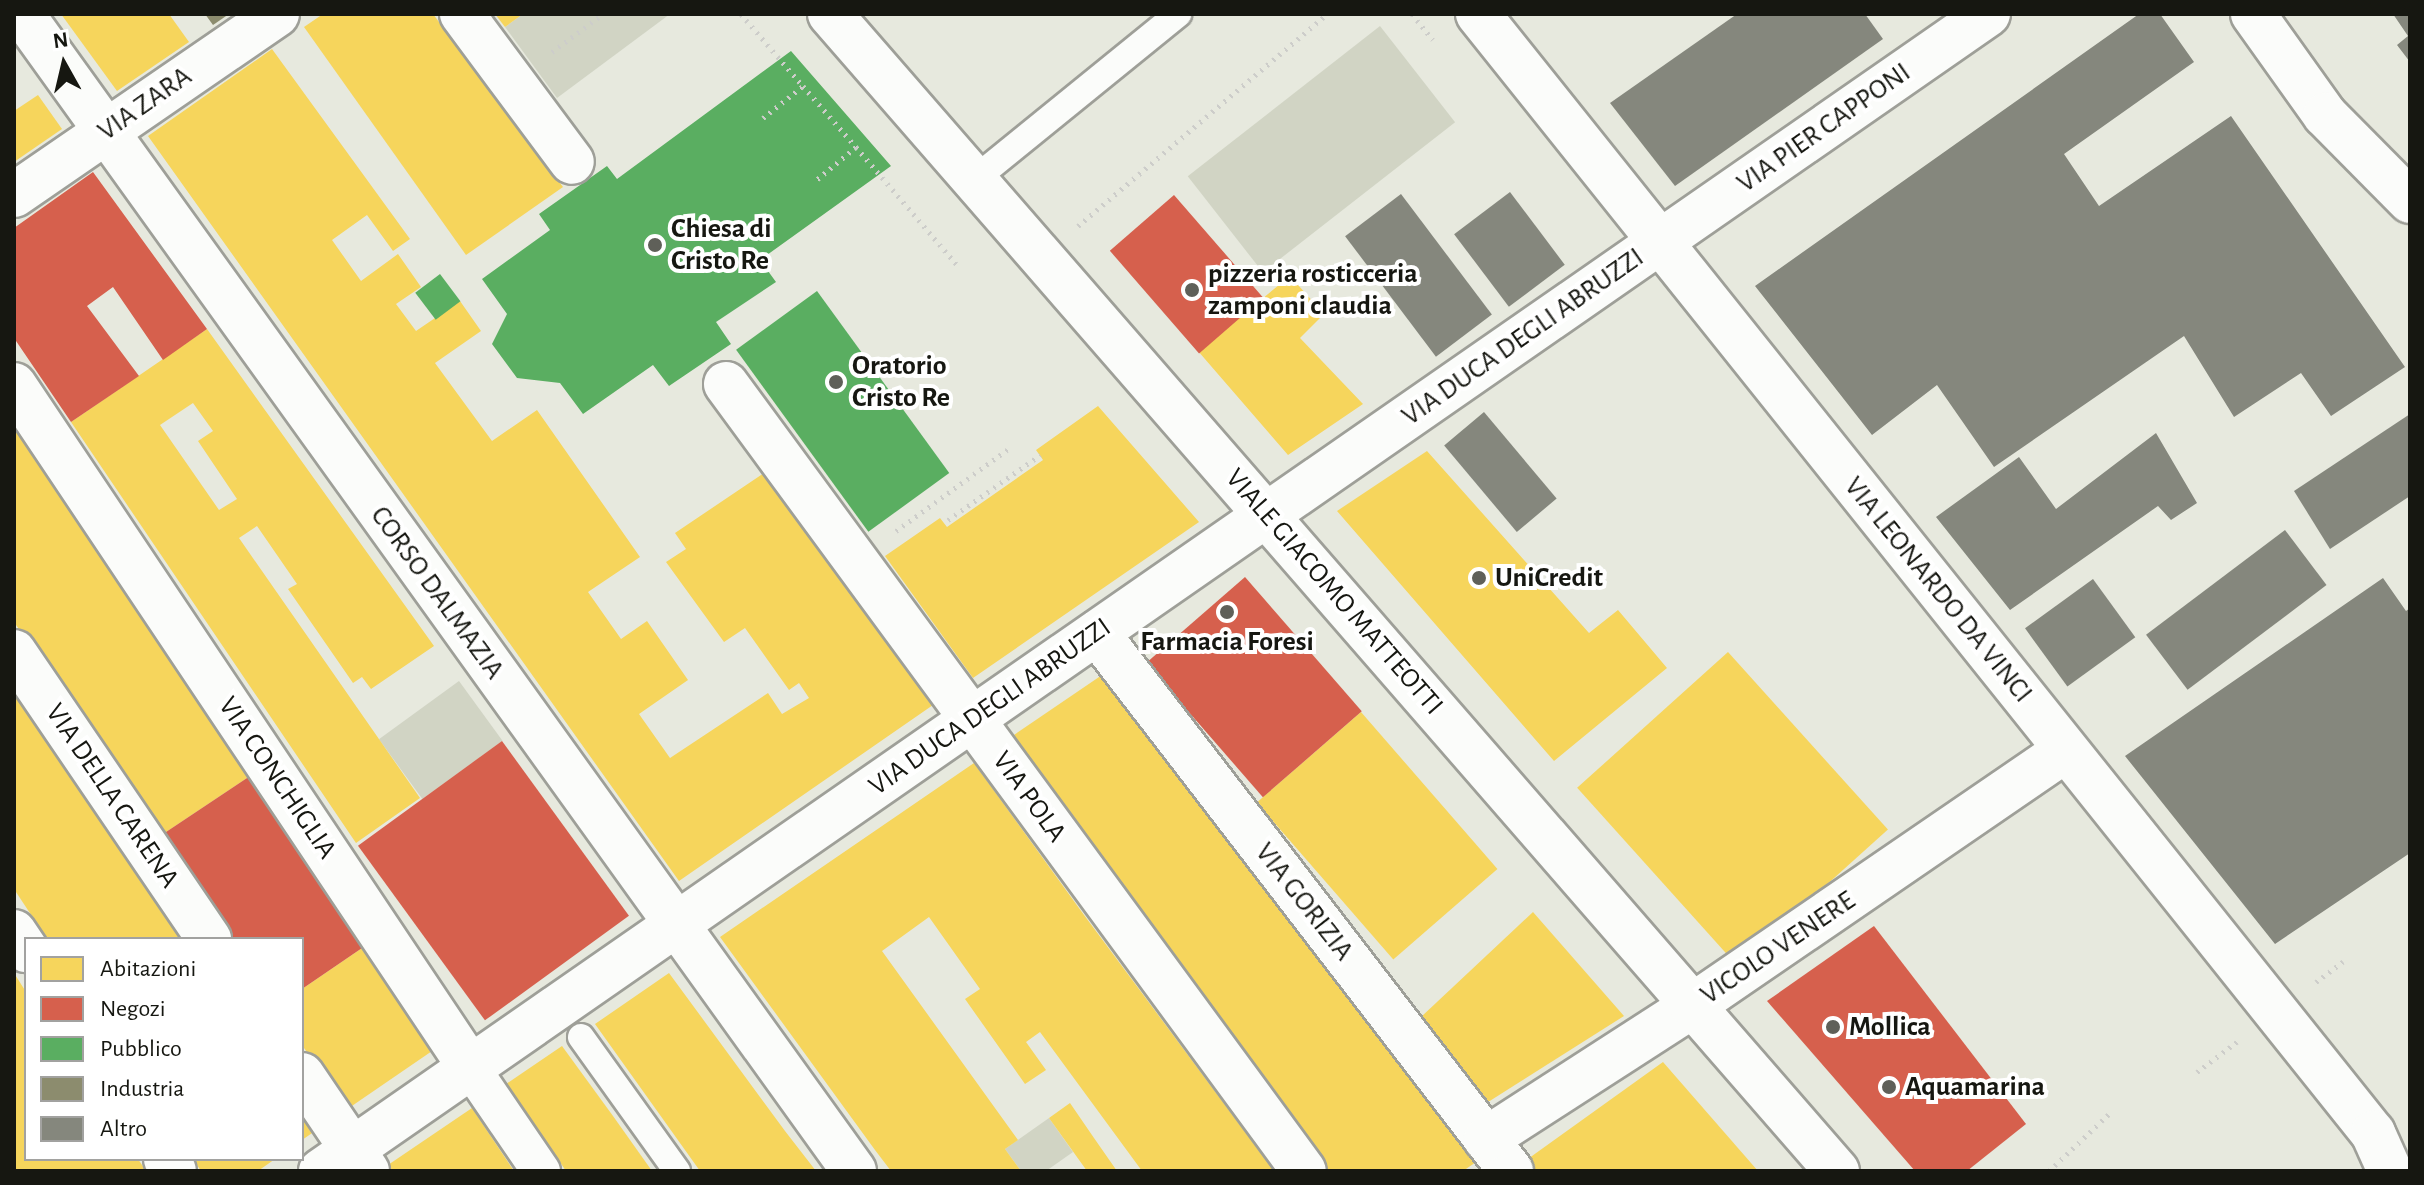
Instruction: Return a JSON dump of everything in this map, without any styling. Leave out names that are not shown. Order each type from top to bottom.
[{"type":"street","name":"CORSO DALMAZIA","points":[[22,14],[854,1171]]},
{"type":"street","name":"VIA ZARA","points":[[14,195],[277,14]]},
{"type":"street","points":[[462,14],[572,162]]},
{"type":"street","name":"VIA LEONARDO DA VINCI","points":[[1478,14],[2373,1133],[2390,1171]]},
{"type":"street","name":"VIA PIER CAPPONI","points":[[1660,242],[1988,14]]},
{"type":"street","points":[[2253,14],[2325,115],[2410,201]]},
{"type":"street","name":"VIALE GIACOMO MATTEOTTI","points":[[842,18],[975,179],[1837,1171]]},
{"type":"street","name":"VIA DUCA DEGLI ABRUZZI","points":[[347,1164],[470,1067],[1660,242]]},
{"type":"street","name":"VIA POLA","points":[[726,384],[1304,1171]]},
{"type":"street","name":"VIA CONCHIGLIA","points":[[14,385],[541,1171]]},
{"type":"street","name":"VIA GORIZIA","points":[[1097,633],[1495,1160]]},
{"type":"street","name":"VIA DELLA CARENA","points":[[14,652],[208,937]]},
{"type":"street","name":"VICOLO VENERE","points":[[1495,1160],[1692,1006],[2066,750]]},
{"type":"street","points":[[304,1079],[347,1164]]},
{"type":"lane","points":[[975,179],[1178,14]]},
{"type":"lane","points":[[581,1037],[677,1171]]},
{"type":"path","points":[[512,81],[603,14]]},
{"type":"path","points":[[741,14],[957,265]]},
{"type":"path","points":[[1078,227],[1327,14]]},
{"type":"path","points":[[763,118],[803,86]]},
{"type":"path","points":[[814,182],[856,147]]},
{"type":"path","points":[[856,562],[1008,449]]},
{"type":"path","points":[[948,520],[1040,455]]},
{"type":"path","points":[[2314,984],[2343,962]]},
{"type":"path","points":[[2197,1072],[2237,1041]]},
{"type":"path","points":[[2049,1171],[2110,1113]]},
{"type":"green space","points":[[523,14],[670,14],[557,98],[505,27]]},
{"type":"green space","points":[[1380,26],[1455,122],[1263,272],[1188,176]]},
{"type":"green space","points":[[459,681],[502,741],[422,799],[379,739]]},
{"type":"green space","points":[[1049,1118],[1073,1152],[1046,1171],[1021,1171],[1005,1149]]},
{"type":"building: Abitazioni","points":[[61,14],[169,14],[189,42],[117,91]]},
{"type":"building: Abitazioni","points":[[323,14],[433,14],[563,187],[466,255],[304,27]]},
{"type":"building: Abitazioni","points":[[495,14],[523,14],[505,27]]},
{"type":"building: Abitazioni","points":[[272,49],[410,239],[393,251],[367,215],[332,240],[361,281],[398,254],[421,287],[396,304],[416,331],[460,301],[481,331],[435,363],[492,441],[537,410],[640,557],[588,592],[621,639],[647,621],[688,680],[639,714],[670,758],[768,693],[782,714],[809,698],[799,683],[789,690],[745,628],[724,642],[666,562],[686,549],[675,533],[764,473],[933,705],[679,881],[148,136]]},
{"type":"building: Abitazioni","points":[[38,95],[62,129],[14,162],[14,111]]},
{"type":"building: Abitazioni","points":[[1290,276],[1324,314],[1300,338],[1363,404],[1288,455],[1198,351]]},
{"type":"building: Abitazioni","points":[[207,329],[434,646],[371,689],[362,677],[353,683],[288,589],[297,584],[257,526],[239,538],[420,798],[356,843],[71,422]],"holes":[[[193,403],[213,431],[198,441],[237,499],[219,510],[160,425]]]},
{"type":"building: Abitazioni","points":[[1098,406],[1199,522],[973,678],[885,556],[940,518],[947,527],[1043,460],[1036,450]]},
{"type":"building: Abitazioni","points":[[14,426],[250,776],[160,836],[14,622]]},
{"type":"building: Abitazioni","points":[[1427,451],[1589,633],[1618,610],[1667,668],[1554,761],[1337,511]]},
{"type":"building: Abitazioni","points":[[1728,652],[1888,830],[1737,965],[1577,788]]},
{"type":"building: Abitazioni","points":[[1102,675],[1479,1160],[1463,1171],[1326,1171],[1008,739]]},
{"type":"building: Abitazioni","points":[[14,681],[188,937],[46,937],[14,889]]},
{"type":"building: Abitazioni","points":[[1361,712],[1497,869],[1393,960],[1257,803]]},
{"type":"building: Abitazioni","points":[[974,763],[1274,1171],[1142,1171],[1040,1032],[1026,1042],[1046,1070],[1025,1084],[965,999],[980,989],[929,917],[882,951],[1018,1140],[1005,1149],[1021,1171],[891,1171],[875,1150],[720,937]]},
{"type":"building: Abitazioni","points":[[1533,912],[1624,1016],[1485,1104],[1421,1017]]},
{"type":"building: Abitazioni","points":[[365,946],[435,1049],[346,1110],[304,1048],[304,988]]},
{"type":"building: Abitazioni","points":[[14,973],[24,989],[24,1161],[139,1161],[146,1171],[14,1171]]},
{"type":"building: Abitazioni","points":[[669,973],[816,1171],[700,1171],[595,1024]]},
{"type":"building: Abitazioni","points":[[562,1046],[652,1171],[566,1171],[506,1084]]},
{"type":"building: Abitazioni","points":[[1663,1062],[1758,1171],[1533,1171],[1525,1161]]},
{"type":"building: Abitazioni","points":[[1070,1103],[1117,1171],[1087,1171],[1049,1118]]},
{"type":"building: Abitazioni","points":[[304,1108],[318,1129],[304,1139]]},
{"type":"building: Abitazioni","points":[[472,1108],[514,1171],[387,1171],[385,1167]]},
{"type":"building: Abitazioni","points":[[194,1161],[272,1161],[258,1171],[201,1171]]},
{"type":"building: Negozi","points":[[93,172],[207,329],[163,360],[113,287],[87,306],[139,376],[71,422],[14,338],[14,228]]},
{"type":"building: Negozi","points":[[1174,195],[1263,298],[1199,353],[1110,251]]},
{"type":"building: Negozi","points":[[1245,577],[1362,711],[1263,797],[1146,663]]},
{"type":"building: Negozi","points":[[502,741],[629,916],[485,1020],[358,846]]},
{"type":"building: Negozi","points":[[250,776],[365,946],[304,988],[304,937],[229,937],[160,836]]},
{"type":"building: Negozi","points":[[1874,926],[2026,1124],[1967,1171],[1915,1171],[1767,1001]]},
{"type":"building: Pubblico","name":"Chiesa di Cristo Re","points":[[791,51],[891,166],[760,260],[776,282],[716,322],[731,344],[669,386],[653,365],[583,414],[560,383],[517,378],[492,344],[507,314],[482,279],[550,230],[539,214],[607,166],[617,179]]},
{"type":"building: Pubblico","points":[[440,274],[460,301],[436,320],[415,293]]},
{"type":"building: Pubblico","points":[[817,291],[949,473],[868,532],[736,350]]},
{"type":"building: Industria","points":[[205,14],[229,14],[213,25]]},
{"type":"building: Altro","points":[[1737,14],[1865,14],[1883,39],[1675,186],[1610,103]]},
{"type":"building: Altro","points":[[2139,14],[2160,14],[2194,62],[2064,154],[2099,206],[2231,116],[2405,367],[2331,416],[2301,373],[2234,417],[2184,336],[1994,467],[1937,385],[1872,435],[1755,286]]},
{"type":"building: Altro","points":[[2393,14],[2410,14],[2410,62],[2397,45],[2408,36]]},
{"type":"building: Altro","points":[[1510,192],[1565,265],[1509,307],[1454,234]]},
{"type":"building: Altro","points":[[1401,194],[1492,315],[1436,357],[1345,236]]},
{"type":"building: Altro","points":[[1484,412],[1557,499],[1517,532],[1444,445]]},
{"type":"building: Altro","points":[[2410,414],[2410,496],[2330,549],[2294,491]]},
{"type":"building: Altro","points":[[2156,433],[2197,503],[2171,520],[2158,506],[2010,610],[1936,517],[2019,457],[2056,509]]},
{"type":"building: Altro","points":[[2285,530],[2327,585],[2188,690],[2146,635]]},
{"type":"building: Altro","points":[[2383,578],[2406,611],[2410,608],[2410,853],[2275,944],[2125,756]]},
{"type":"building: Altro","points":[[2093,579],[2135,637],[2067,687],[2025,628]]},
{"type":"place","name":"Chiesa di Cristo Re","points":[[655,245]]},
{"type":"place","name":"pizzeria rosticceria zamponi claudia","points":[[1192,290]]},
{"type":"place","name":"Oratorio Cristo Re","points":[[836,382]]},
{"type":"place","name":"UniCredit","points":[[1479,578]]},
{"type":"place","name":"Farmacia Foresi","points":[[1227,612]]},
{"type":"place","name":"Mollica","points":[[1833,1027]]},
{"type":"place","name":"Aquamarina","points":[[1889,1087]]}]
